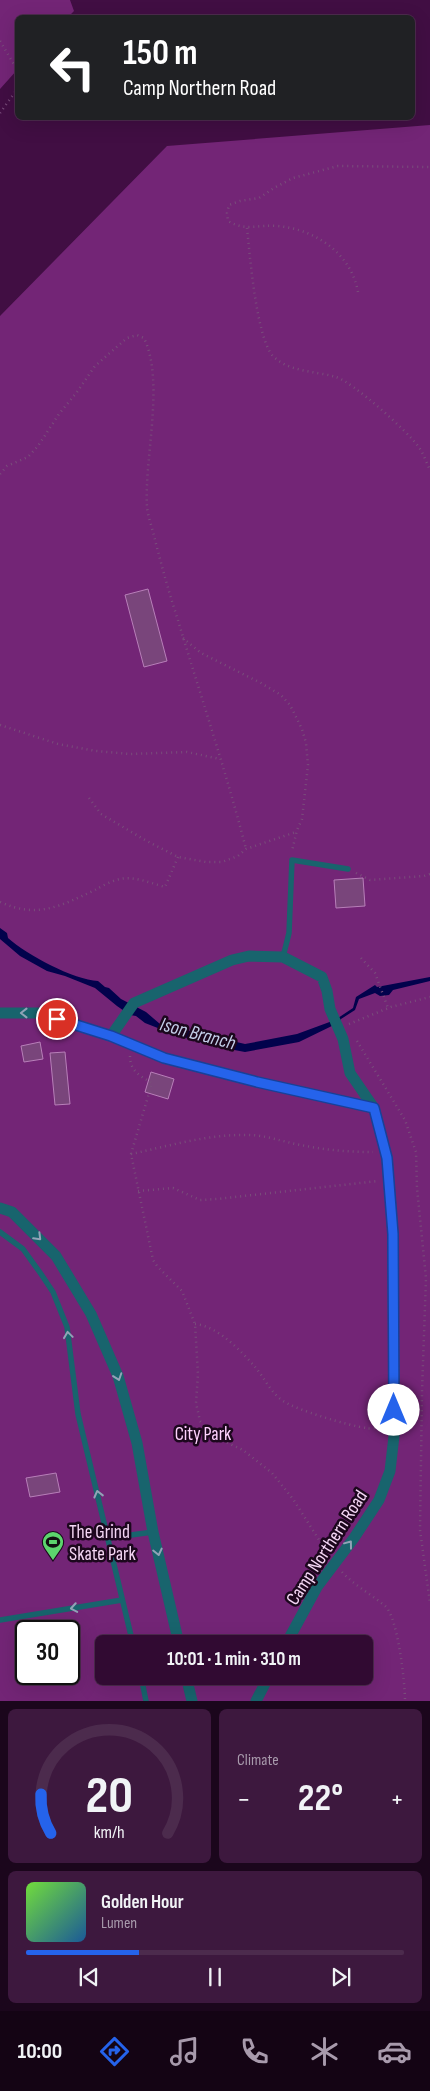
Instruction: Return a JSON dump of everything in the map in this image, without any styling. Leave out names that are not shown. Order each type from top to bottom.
[{"type":"street","points":[[111,1036],[134,1003],[232,960],[249,956],[283,957],[322,977],[327,990],[330,1009],[341,1027],[350,1073],[374,1108]]},
{"type":"street","points":[[0,1013],[38,1013],[111,1036],[164,1058],[257,1082],[374,1108]]},
{"type":"street","name":"Camp Northern Road","points":[[291,1635],[317,1587],[379,1500],[390,1471],[394,1427],[393,1234],[385,1152],[374,1108]]},
{"type":"street","points":[[0,1208],[12,1212],[56,1256],[92,1314],[118,1376],[137,1443],[154,1532],[177,1635]]},
{"type":"street","points":[[188,1685],[192,1701]]},
{"type":"street","points":[[256,1701],[264,1685]]},
{"type":"lane","points":[[283,957],[289,933],[292,860],[348,869]]},
{"type":"lane","points":[[0,1232],[23,1249],[41,1274],[53,1292],[67,1327],[78,1414],[131,1635]]},
{"type":"lane","points":[[108,1538],[154,1532]]},
{"type":"lane","points":[[0,1620],[122,1600]]},
{"type":"lane","points":[[143,1685],[146,1701]]},
{"type":"path","points":[[0,41],[15,66]]},
{"type":"path","points":[[0,113],[15,92]]},
{"type":"path","points":[[358,292],[356,278],[342,255],[319,239],[296,229],[282,226],[247,228],[236,226],[228,221],[229,205],[259,198],[293,178],[338,166],[430,167]]},
{"type":"path","points":[[247,228],[252,282],[266,346],[274,357],[292,367],[338,378],[361,392],[418,446],[430,470]]},
{"type":"path","points":[[0,474],[7,466],[28,457],[38,446],[95,366],[127,338],[137,335],[144,338],[148,346],[152,367],[154,400],[147,508],[162,569],[246,849]]},
{"type":"path","points":[[183,638],[201,653],[281,695],[290,705],[304,736],[308,764],[302,819],[292,846],[292,860]]},
{"type":"path","points":[[0,725],[58,744],[96,751],[130,754],[187,752],[220,759]]},
{"type":"path","points":[[89,798],[101,814],[178,857],[206,862],[222,862],[238,856],[246,849],[296,832]]},
{"type":"path","points":[[0,902],[15,909],[35,912],[57,908],[120,879],[135,879],[165,887],[178,857]]},
{"type":"path","points":[[348,869],[370,880],[430,874]]},
{"type":"path","points":[[360,958],[375,973],[388,1008]]},
{"type":"path","points":[[341,1027],[388,1008],[430,997]]},
{"type":"path","points":[[341,1027],[352,1032]]},
{"type":"path","points":[[356,1039],[405,1120],[416,1152],[417,1188],[426,1278],[420,1530],[430,1603]]},
{"type":"path","points":[[133,1045],[130,1064],[137,1074],[152,1083],[150,1096],[131,1154],[154,1260],[157,1266],[182,1291],[195,1324],[198,1374],[197,1413],[200,1421],[215,1437],[243,1450],[272,1473],[293,1499],[334,1564],[354,1585],[387,1607],[395,1623],[405,1701]]},
{"type":"path","points":[[131,1154],[203,1138],[249,1135],[269,1137],[299,1145],[342,1152],[385,1152]]},
{"type":"path","points":[[138,1191],[173,1188],[200,1200],[389,1181]]},
{"type":"path","points":[[195,1324],[204,1324],[222,1336],[256,1369],[270,1389],[282,1400],[300,1409],[367,1428],[394,1427]]},
{"type":"green space","points":[[0,0],[70,0],[74,11],[70,15],[15,15],[15,72],[0,89]]},
{"type":"green space","name":"City Park","points":[[430,125],[430,1701],[0,1701],[0,316],[167,146]]},
{"type":"water","name":"Ison Branch","points":[[0,928],[7,933],[8,938],[27,952],[51,966],[88,980],[98,981],[121,999],[146,1012],[160,1024],[245,1044],[297,1034],[335,1020],[353,1008],[356,997],[375,985],[377,987],[430,977],[430,981],[393,990],[389,995],[380,996],[375,993],[359,999],[355,1010],[338,1023],[299,1042],[245,1052],[213,1046],[145,1023],[117,1006],[95,988],[47,971],[20,956],[0,939]]},
{"type":"building","points":[[148,589],[167,661],[144,667],[125,595]]},
{"type":"building","points":[[363,878],[365,906],[336,908],[334,880]]},
{"type":"building","points":[[40,1042],[43,1059],[24,1062],[21,1046]]},
{"type":"building","points":[[65,1052],[70,1104],[55,1105],[50,1053]]},
{"type":"building","points":[[151,1072],[174,1079],[168,1099],[145,1092]]},
{"type":"building","points":[[56,1473],[60,1492],[30,1497],[26,1478]]},
{"type":"place","name":"The Grind Skate Park","points":[[53,1561]]},
{"type":"route","points":[[57,1019],[111,1036],[164,1058],[257,1082],[374,1108],[387,1158],[393,1234],[394,1410]]}]
